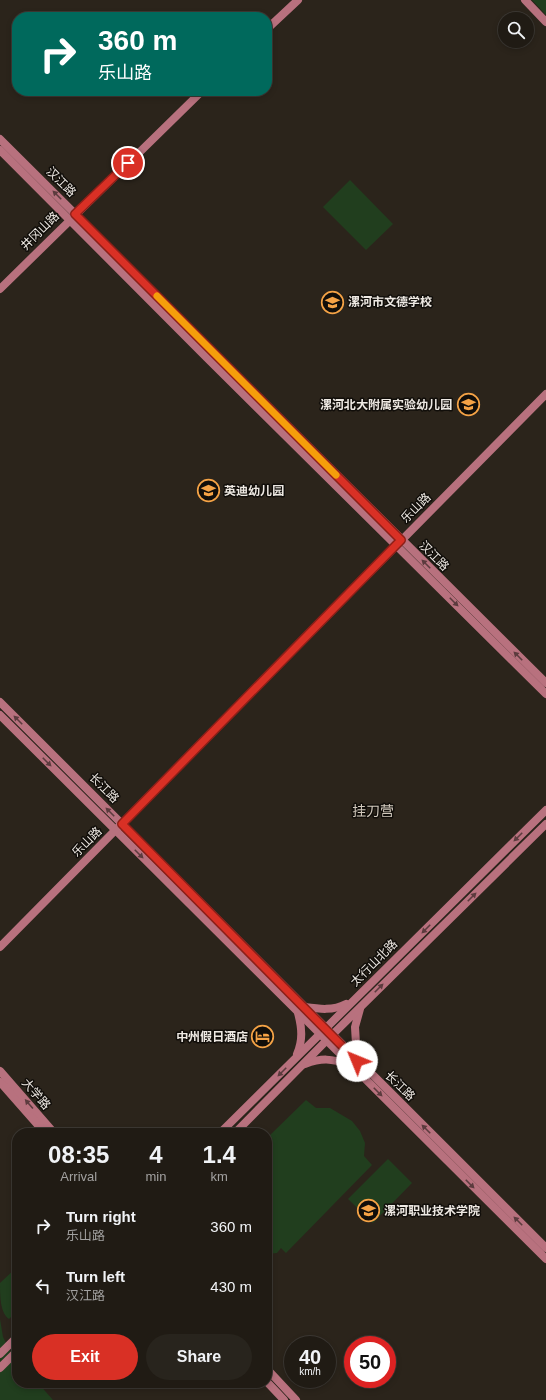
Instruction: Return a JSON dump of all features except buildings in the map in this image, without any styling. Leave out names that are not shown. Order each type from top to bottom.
[{"type":"main road","points":[[272,24],[298,0]]},
{"type":"main road","points":[[525,0],[546,22]]},
{"type":"main road","name":"井冈山路","points":[[0,288],[197,96]]},
{"type":"main road","name":"汉江路","points":[[0,139],[73,216],[398,542],[546,694]]},
{"type":"main road","name":"汉江路","points":[[0,150],[73,216]]},
{"type":"main road","name":"乐山路","points":[[0,947],[398,542],[546,394]]},
{"type":"main road","name":"汉江路","points":[[398,542],[546,683]]},
{"type":"main road","name":"长江路","points":[[0,702],[122,824],[301,1010]]},
{"type":"main road","name":"长江路","points":[[0,715],[115,830],[301,1010],[546,1259]]},
{"type":"main road","name":"太行山北路","points":[[225,1128],[546,810]]},
{"type":"main road","name":"太行山北路","points":[[240,1128],[360,1007],[546,824]]},
{"type":"main road","points":[[296,1058],[301,1044],[301,1010],[340,1007],[354,999]]},
{"type":"main road","points":[[302,1065],[320,1059],[355,1064],[355,1027],[360,1007]]},
{"type":"main road","name":"长江路","points":[[355,1064],[546,1248]]},
{"type":"main road","name":"大学路","points":[[0,1071],[50,1128]]},
{"type":"main road","name":"大学路","points":[[0,1082],[41,1128]]},
{"type":"main road","points":[[0,1354],[12,1342]]},
{"type":"main road","points":[[0,1368],[12,1356]]},
{"type":"main road","points":[[272,1374],[296,1400]]},
{"type":"main road","points":[[272,1387],[284,1400]]},
{"type":"green space","points":[[532,0],[546,0],[546,15]]},
{"type":"green space","points":[[350,180],[393,224],[366,250],[323,207]]},
{"type":"green space","points":[[306,1100],[316,1108],[330,1108],[352,1121],[360,1131],[365,1143],[364,1156],[372,1165],[286,1253],[281,1248],[277,1253],[272,1254],[272,1133]]},
{"type":"green space","points":[[388,1159],[412,1183],[373,1223],[348,1199]]},
{"type":"green space","points":[[12,1272],[12,1316],[9,1319],[2,1308],[0,1299],[0,1283]]},
{"type":"green space","points":[[0,1319],[3,1337],[12,1355],[12,1388],[42,1388],[53,1400],[0,1400]]},
{"type":"slow traffic","points":[[157,296],[336,475]]},
{"type":"place","name":"漯河市文德学校","points":[[332,302]]},
{"type":"place","name":"漯河北大附属实验幼儿园","points":[[468,405]]},
{"type":"place","name":"英迪幼儿园","points":[[208,491]]},
{"type":"place","name":"中州假日酒店","points":[[263,1037]]},
{"type":"place","name":"漯河职业技术学院","points":[[368,1211]]},
{"type":"district","name":"挂刀营","points":[[373,811]]},
{"type":"route","points":[[128,163],[75,214],[401,540],[122,824],[357,1061]]}]
